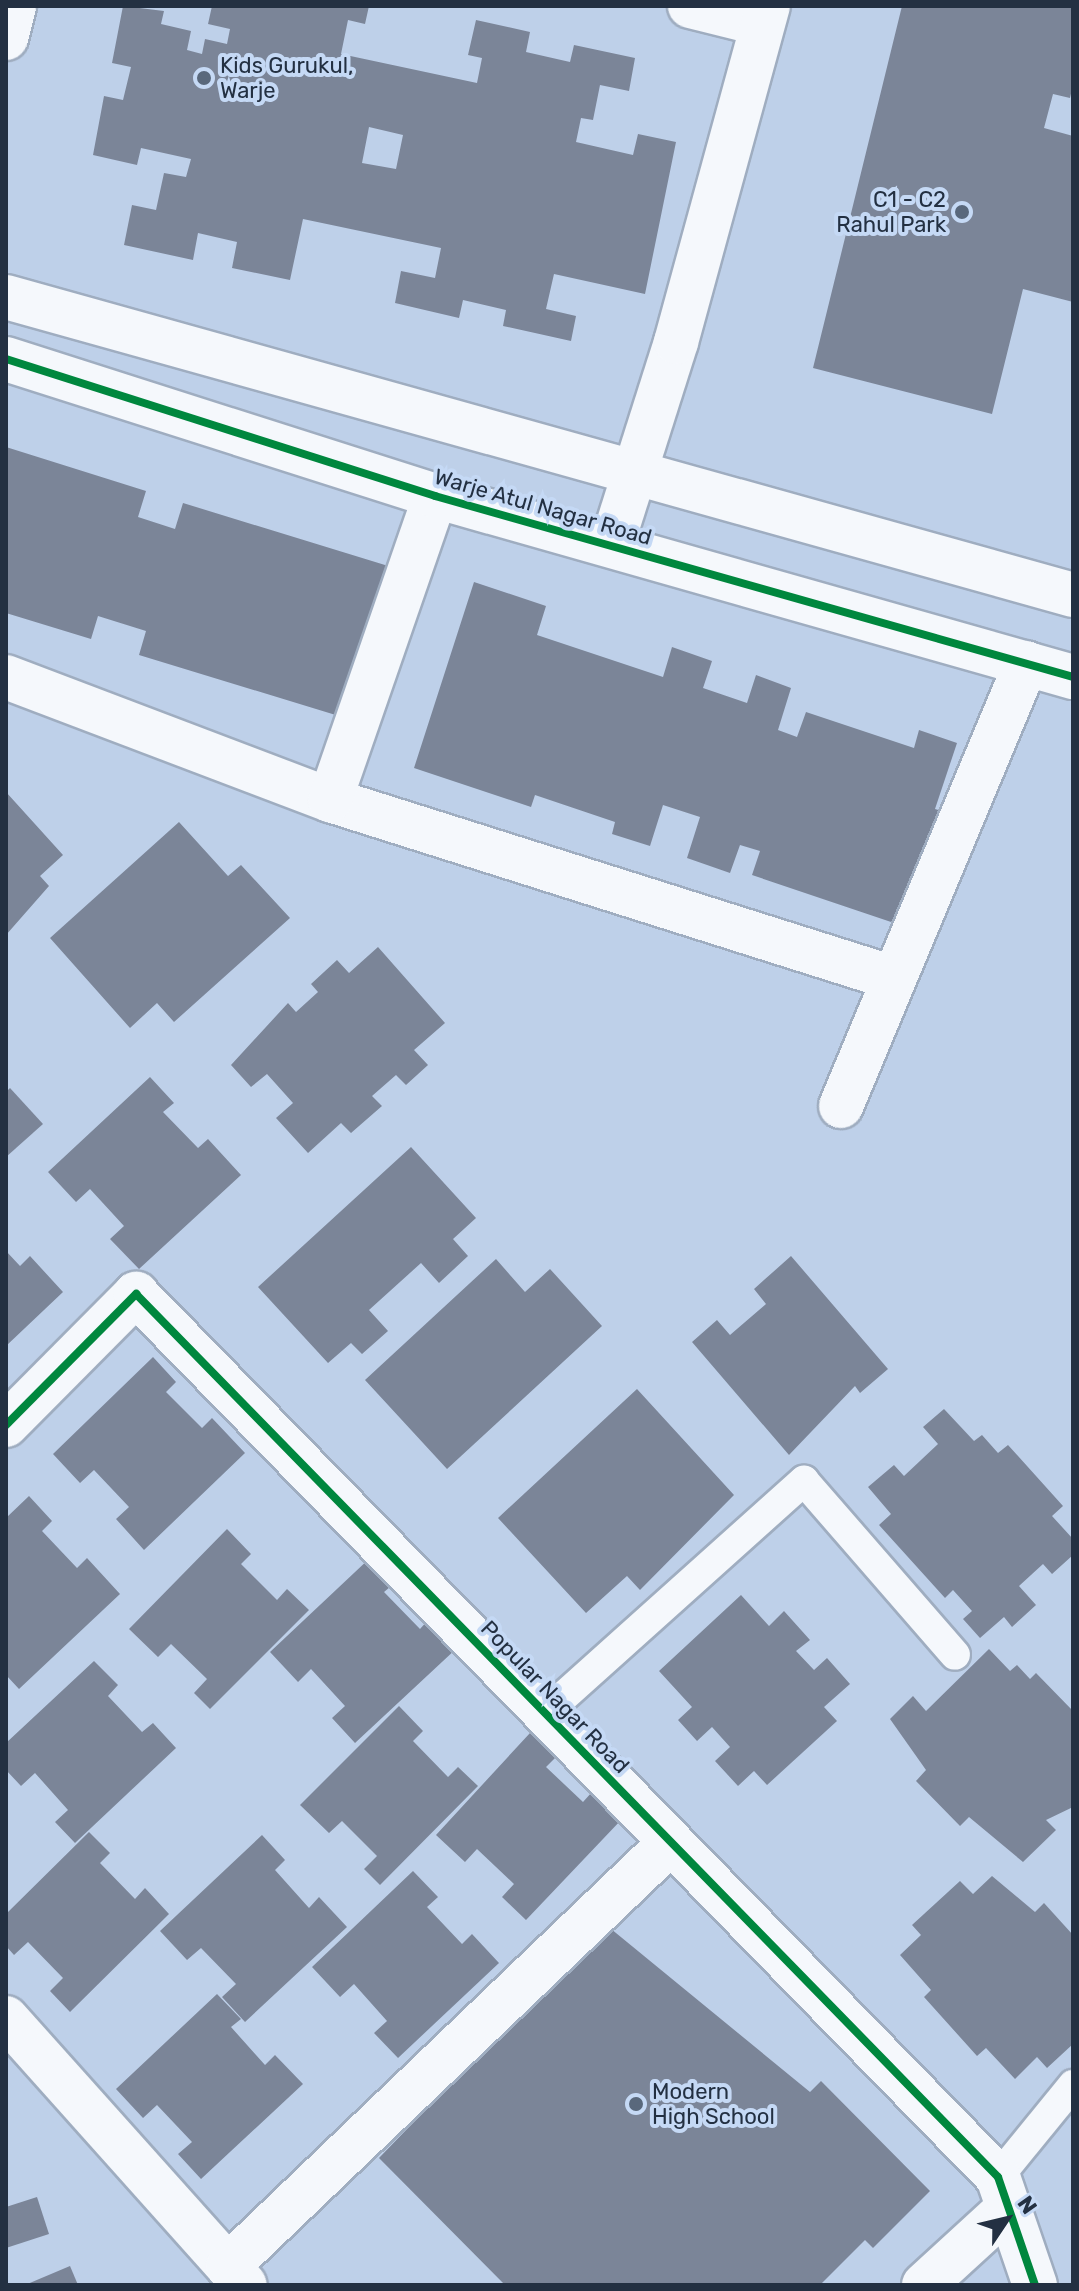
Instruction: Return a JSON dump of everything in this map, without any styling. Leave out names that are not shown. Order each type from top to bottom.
[{"type":"street","points":[[6,38],[14,6]]},
{"type":"street","points":[[612,544],[635,476],[765,15],[690,6]]},
{"type":"street","points":[[6,297],[635,476],[1073,595]]},
{"type":"street","name":"Warje Atul Nagar Road","points":[[6,359],[435,496],[1073,677]]},
{"type":"street","points":[[330,800],[435,496]]},
{"type":"street","points":[[841,1106],[890,977],[1026,663]]},
{"type":"street","points":[[6,677],[330,800],[890,977]]},
{"type":"street","name":"Popular Nagar Road","points":[[6,1425],[136,1294],[671,1842],[1003,2193],[1035,2285]]},
{"type":"street","points":[[6,2018],[236,2275],[671,1842]]},
{"type":"street","points":[[924,2285],[1003,2193]]},
{"type":"lane","points":[[545,1713],[804,1481],[955,1655]]},
{"type":"lane","points":[[1003,2193],[1073,2085]]},
{"type":"building","points":[[123,6],[164,11],[161,24],[191,31],[187,50],[202,54],[205,39],[227,44],[230,29],[208,24],[212,6],[369,6],[365,24],[348,20],[341,54],[477,83],[482,58],[468,55],[476,20],[530,32],[526,52],[570,62],[574,45],[635,58],[629,91],[600,85],[593,120],[581,118],[576,142],[633,155],[638,134],[676,142],[645,294],[554,274],[546,309],[576,316],[571,341],[503,326],[506,310],[463,300],[459,318],[395,303],[401,271],[435,278],[441,248],[303,219],[290,280],[232,268],[237,242],[198,233],[193,260],[124,245],[132,205],[156,210],[164,173],[186,177],[191,159],[141,148],[137,165],[93,155],[104,96],[123,100],[131,67],[112,63]],"holes":[[[369,127],[403,135],[396,169],[362,163]]]},
{"type":"building","name":"C1 - C2 Rahul Park","points":[[902,6],[1073,6],[1073,85],[1070,98],[1053,94],[1044,128],[1073,136],[1073,302],[1023,289],[992,414],[813,368]]},
{"type":"building","points":[[6,447],[146,491],[138,517],[175,529],[183,503],[398,569],[352,720],[139,655],[146,631],[98,616],[91,639],[6,613]]},
{"type":"building","points":[[474,582],[546,606],[537,635],[663,677],[672,647],[712,661],[703,688],[747,703],[756,675],[791,688],[778,730],[797,737],[806,712],[914,748],[919,730],[957,743],[935,809],[948,813],[930,867],[917,863],[897,924],[752,875],[760,851],[740,845],[730,873],[687,858],[700,817],[663,805],[650,846],[612,834],[615,822],[535,795],[531,807],[414,768]]},
{"type":"building","points":[[6,792],[63,855],[40,876],[49,886],[6,935]]},
{"type":"building","points":[[179,822],[228,876],[241,865],[290,918],[174,1022],[157,1003],[130,1028],[50,938]]},
{"type":"building","points":[[378,947],[445,1023],[414,1050],[428,1065],[406,1085],[396,1075],[372,1096],[382,1106],[351,1133],[341,1123],[308,1153],[276,1118],[293,1103],[267,1074],[251,1087],[231,1065],[288,1003],[296,1012],[318,992],[311,984],[337,960],[349,973]]},
{"type":"building","points":[[150,1077],[174,1103],[163,1112],[198,1148],[208,1139],[241,1175],[139,1269],[110,1239],[124,1226],[90,1189],[76,1202],[48,1172]]},
{"type":"building","points":[[10,1088],[43,1124],[6,1157],[6,1092]]},
{"type":"building","points":[[411,1147],[476,1218],[453,1239],[468,1256],[439,1283],[421,1263],[369,1310],[388,1331],[362,1354],[351,1343],[328,1363],[258,1287]]},
{"type":"building","points":[[6,1251],[20,1266],[30,1256],[63,1292],[6,1346]]},
{"type":"building","points":[[791,1256],[888,1369],[860,1393],[855,1386],[789,1455],[692,1342],[717,1320],[730,1335],[766,1304],[754,1289]]},
{"type":"building","points":[[496,1259],[525,1292],[550,1269],[602,1326],[447,1469],[365,1380]]},
{"type":"building","points":[[153,1357],[176,1382],[166,1392],[202,1428],[212,1418],[245,1453],[144,1550],[116,1519],[129,1507],[94,1470],[80,1483],[53,1454]]},
{"type":"building","points":[[637,1389],[734,1495],[640,1590],[627,1576],[586,1613],[498,1518]]},
{"type":"building","points":[[944,1409],[974,1441],[982,1435],[998,1453],[1008,1445],[1063,1506],[1052,1516],[1073,1539],[1073,1555],[1052,1574],[1043,1564],[1019,1586],[1036,1605],[1012,1627],[1004,1617],[980,1638],[963,1619],[972,1611],[953,1590],[945,1598],[879,1525],[891,1514],[868,1487],[894,1465],[904,1476],[938,1444],[923,1427]]},
{"type":"building","points":[[29,1496],[52,1521],[42,1531],[77,1568],[87,1558],[120,1594],[19,1689],[6,1675],[6,1518]]},
{"type":"building","points":[[227,1529],[251,1554],[241,1564],[277,1600],[287,1589],[309,1610],[210,1709],[194,1693],[207,1679],[171,1644],[158,1657],[129,1629]]},
{"type":"building","points":[[371,1557],[396,1582],[384,1592],[420,1629],[429,1619],[457,1648],[355,1743],[332,1718],[345,1706],[311,1669],[298,1682],[270,1652]]},
{"type":"building","points":[[741,1595],[769,1626],[784,1611],[810,1640],[796,1651],[814,1670],[827,1658],[850,1684],[824,1707],[837,1721],[767,1785],[754,1771],[738,1786],[715,1761],[730,1747],[712,1727],[697,1741],[678,1720],[692,1707],[659,1671]]},
{"type":"building","points":[[989,1649],[1010,1671],[1017,1665],[1030,1679],[1036,1673],[1073,1711],[1073,1807],[1046,1820],[1056,1830],[1023,1862],[969,1817],[960,1826],[916,1781],[926,1770],[890,1719],[913,1696],[926,1711]]},
{"type":"building","points":[[94,1661],[118,1685],[108,1696],[142,1732],[153,1723],[176,1748],[75,1843],[55,1822],[68,1810],[35,1773],[21,1786],[6,1770],[6,1743]]},
{"type":"building","points":[[399,1706],[423,1731],[413,1741],[448,1777],[458,1767],[478,1786],[380,1885],[364,1869],[377,1856],[342,1821],[329,1833],[300,1805]]},
{"type":"building","points":[[530,1733],[556,1757],[546,1767],[583,1802],[592,1792],[622,1819],[526,1920],[502,1897],[514,1884],[477,1849],[465,1862],[436,1835]]},
{"type":"building","points":[[89,1832],[110,1853],[100,1863],[135,1899],[145,1888],[169,1914],[70,2012],[50,1991],[63,1978],[28,1942],[14,1955],[6,1946],[6,1914]]},
{"type":"building","points":[[262,1835],[285,1860],[275,1870],[309,1908],[319,1897],[347,1927],[245,2022],[222,1997],[236,1984],[201,1948],[187,1960],[160,1931]]},
{"type":"building","points":[[413,1871],[438,1897],[427,1907],[462,1944],[472,1934],[499,1963],[398,2058],[374,2033],[387,2021],[354,1984],[340,1997],[312,1967]]},
{"type":"building","points":[[992,1876],[1035,1912],[1044,1903],[1073,1935],[1073,2044],[1047,2068],[1037,2057],[1015,2079],[986,2048],[977,2056],[924,1997],[931,1990],[900,1955],[921,1935],[912,1925],[960,1881],[973,1894]]},
{"type":"building","name":"Modern High School","points":[[605,1924],[810,2092],[821,2081],[930,2191],[873,2248],[865,2240],[820,2285],[505,2285],[379,2158]]},
{"type":"building","points":[[217,1994],[241,2019],[231,2027],[265,2065],[275,2055],[303,2084],[201,2179],[178,2154],[192,2142],[157,2105],[143,2118],[116,2089]]},
{"type":"building","points":[[37,2197],[49,2234],[6,2248],[6,2207]]},
{"type":"building","points":[[70,2266],[78,2285],[25,2285]]},
{"type":"cycle path","points":[[6,359],[435,496],[1073,677]]},
{"type":"cycle path","points":[[6,1425],[136,1294],[998,2177],[1035,2285]]},
{"type":"place","name":"Kids Gurukul, Warje","points":[[204,78]]},
{"type":"place","name":"C1 - C2 Rahul Park","points":[[962,212]]},
{"type":"place","name":"Modern High School","points":[[636,2104]]}]
